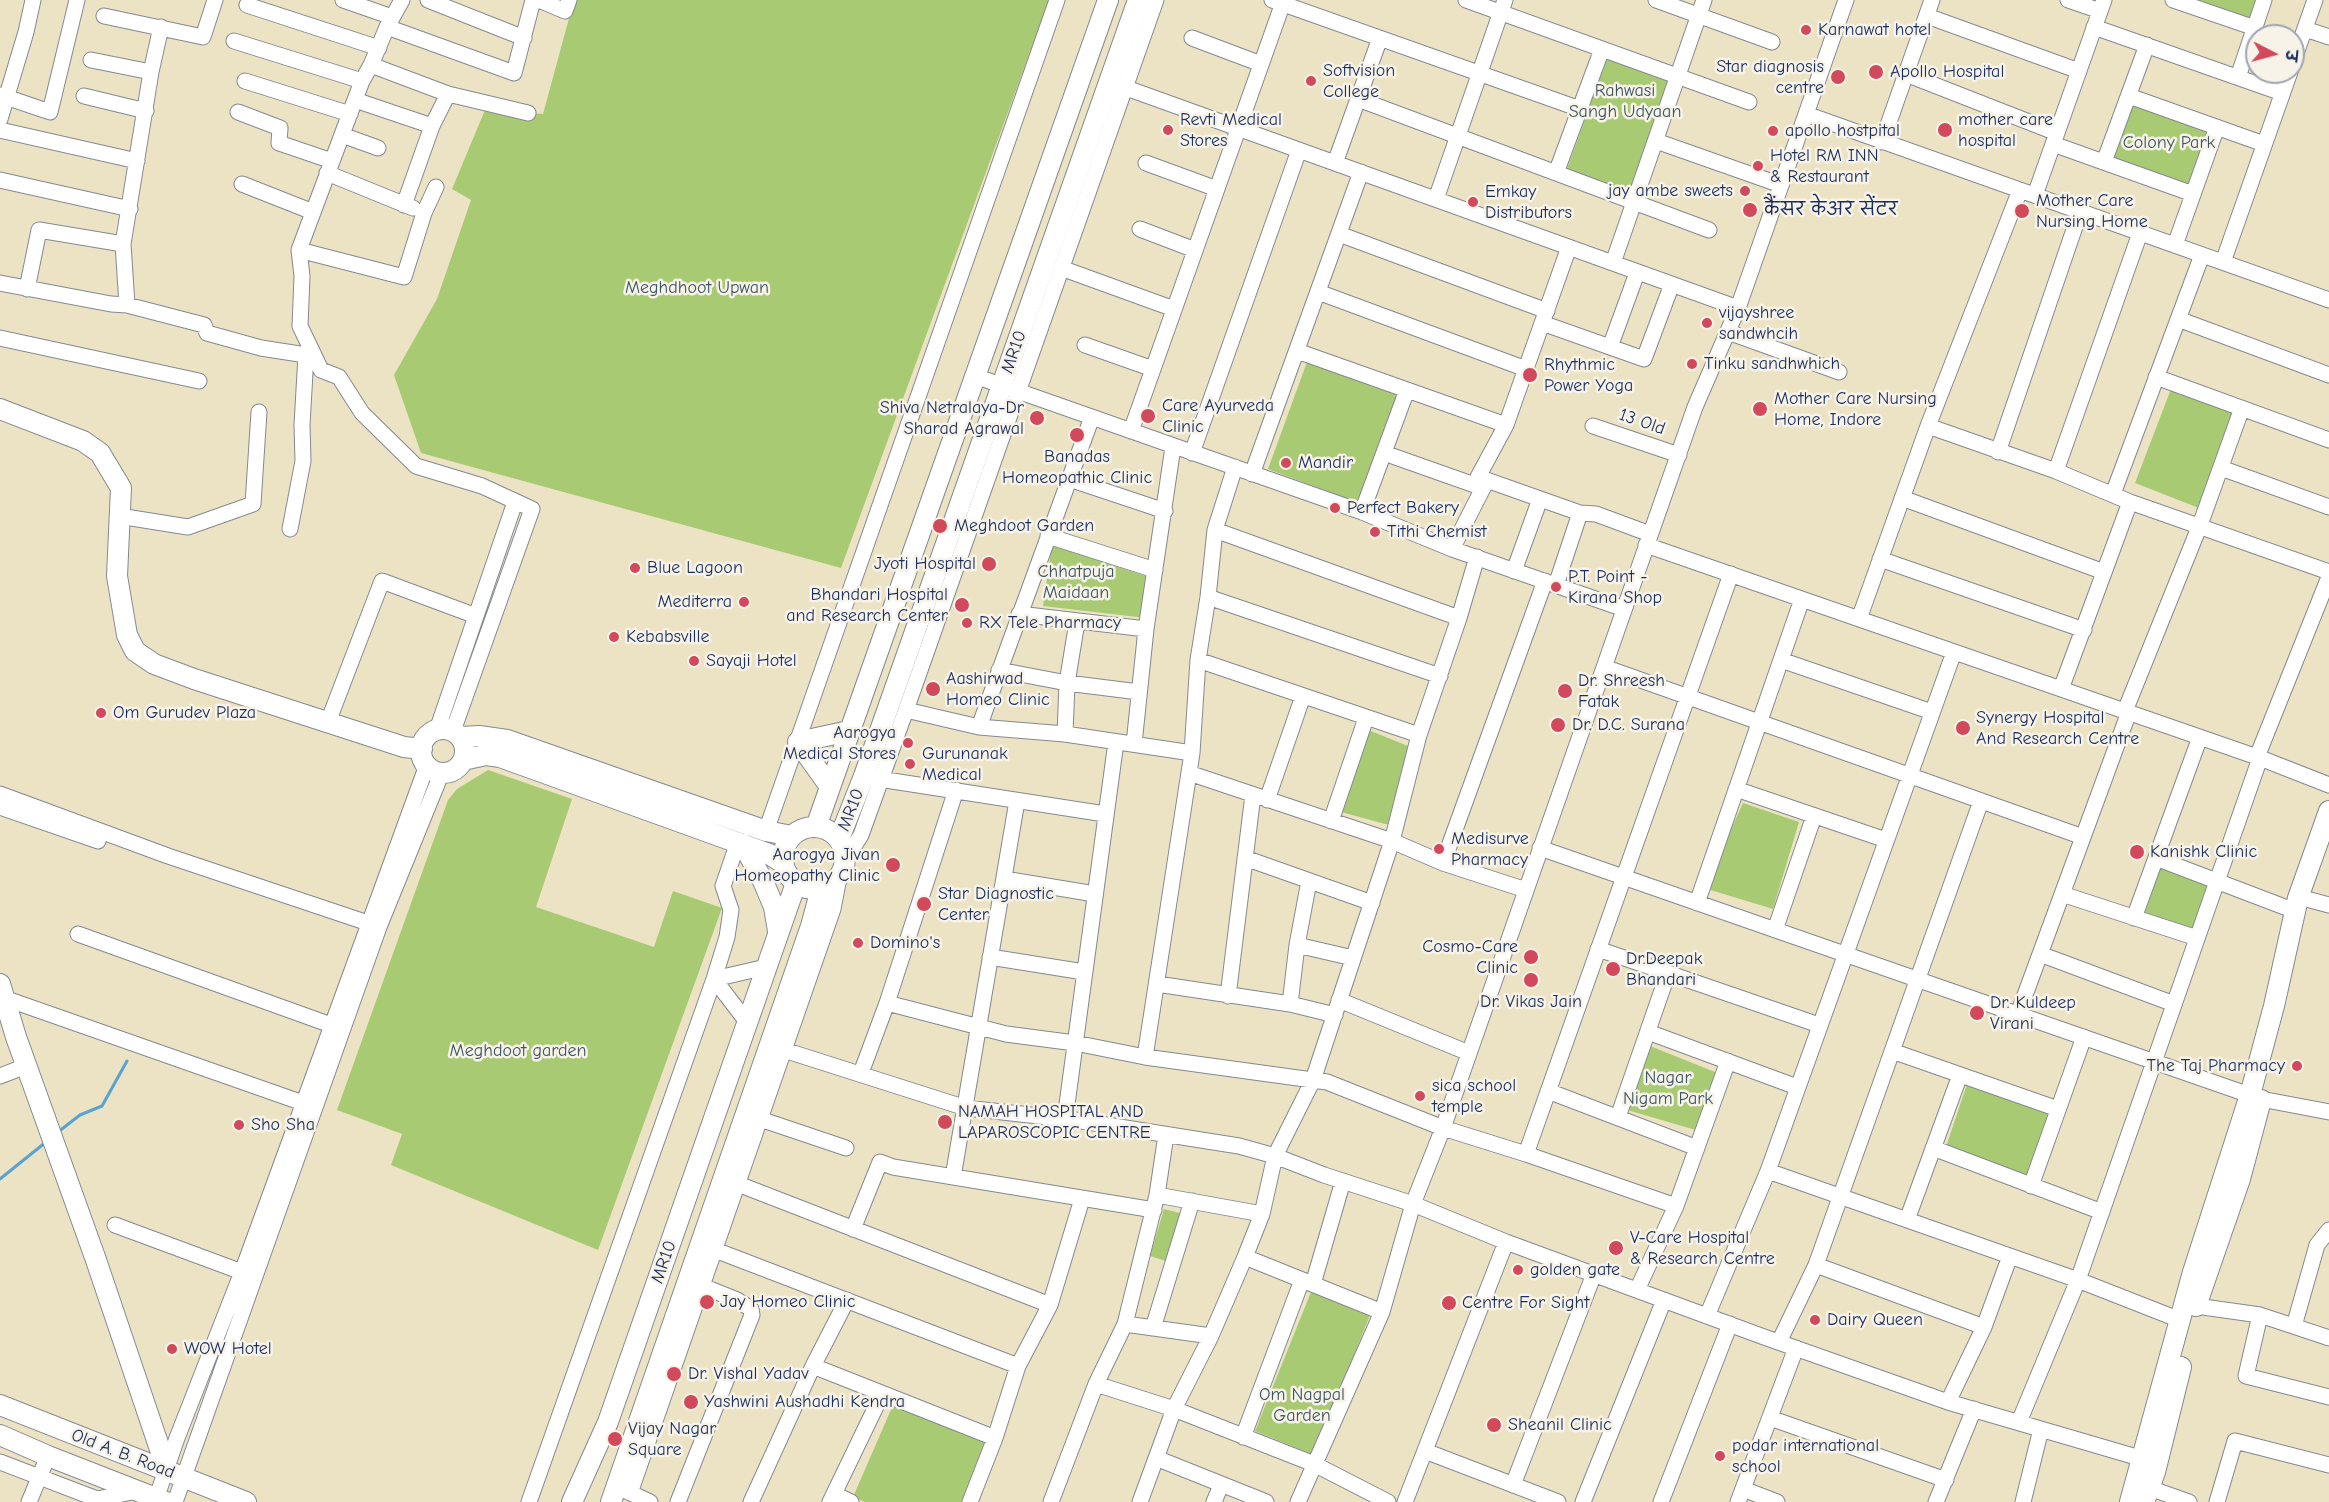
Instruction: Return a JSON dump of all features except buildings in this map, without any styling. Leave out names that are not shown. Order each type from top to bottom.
[{"type":"main road","name":"MR10","points":[[816,826],[1108,0]]},
{"type":"main road","name":"MR10","points":[[839,839],[872,778],[1117,84],[1138,0]]},
{"type":"main road","points":[[0,409],[83,441],[100,453],[121,488],[117,576],[127,635],[135,651],[154,664],[404,747],[430,762],[454,770],[463,760],[465,748],[450,732]]},
{"type":"main road","points":[[830,788],[798,742],[849,731]]},
{"type":"main road","points":[[430,762],[426,737],[450,732],[507,741],[766,831],[792,836]]},
{"type":"main road","points":[[463,760],[486,755],[500,757],[741,843],[769,854],[783,863]]},
{"type":"main road","points":[[2311,905],[2329,811]]},
{"type":"main road","points":[[816,826],[833,832],[844,849],[842,869],[831,885],[821,889],[812,889],[795,883],[785,870],[783,863],[783,853],[792,836],[807,827],[816,826]]},
{"type":"main road","points":[[741,843],[764,881],[774,907],[779,933]]},
{"type":"main road","points":[[2150,1461],[2180,1320],[2255,1097],[2329,848]]},
{"type":"main road","name":"MR10","points":[[572,1502],[608,1422],[795,883]]},
{"type":"main road","name":"MR10","points":[[619,1494],[807,937],[821,889]]},
{"type":"main road","points":[[2,991],[26,1066],[175,1474]]},
{"type":"main road","points":[[2140,1494],[2196,1306],[2240,1179],[2255,1097]]},
{"type":"main road","name":"Old A. B. Road","points":[[0,1405],[246,1502]]},
{"type":"main road","name":"Old A. B. Road","points":[[0,1435],[159,1501]]},
{"type":"street","points":[[0,119],[3,96],[26,33],[33,0]]},
{"type":"street","points":[[3,96],[51,112],[77,0]]},
{"type":"street","points":[[343,0],[389,22],[514,73],[533,0]]},
{"type":"street","points":[[402,0],[389,22],[372,65],[362,81],[299,250],[302,276],[300,326],[309,354],[321,370],[339,377],[363,413],[416,466],[482,486],[532,509],[450,732]]},
{"type":"street","points":[[428,0],[524,38]]},
{"type":"street","points":[[539,0],[565,11],[569,0]]},
{"type":"street","points":[[766,831],[1057,0]]},
{"type":"street","points":[[650,1502],[619,1494],[715,1250],[833,909],[842,869],[861,835],[872,778],[906,710],[1010,389],[1061,268],[1117,84],[1156,0]]},
{"type":"street","points":[[1466,0],[1503,6],[1602,49],[1749,102]]},
{"type":"street","points":[[1656,0],[1772,42]]},
{"type":"street","points":[[1613,263],[1704,0]]},
{"type":"street","points":[[1298,1502],[1382,1312],[1413,1204],[1443,1128],[1648,539],[1695,407],[1738,308],[1846,0]]},
{"type":"street","points":[[1882,142],[1932,0]]},
{"type":"street","points":[[1859,619],[1928,426],[2028,193],[2055,139],[2102,5],[2068,0]]},
{"type":"street","points":[[2173,0],[2245,25]]},
{"type":"street","points":[[2255,24],[2264,0]]},
{"type":"street","points":[[2315,0],[2305,29],[2329,37]]},
{"type":"street","points":[[1131,431],[1261,64],[1279,1],[1580,109]]},
{"type":"street","points":[[104,16],[203,36],[209,2]]},
{"type":"street","points":[[247,5],[379,48]]},
{"type":"street","points":[[1436,199],[1503,6]]},
{"type":"street","points":[[1927,16],[2079,71]]},
{"type":"street","points":[[127,305],[123,244],[151,72],[161,27]]},
{"type":"street","points":[[2094,27],[2282,93]]},
{"type":"street","points":[[1192,38],[1261,64]]},
{"type":"street","points":[[1335,163],[1380,38]]},
{"type":"street","points":[[234,41],[362,81]]},
{"type":"street","points":[[2104,162],[2147,45]]},
{"type":"street","points":[[1556,173],[1602,49]]},
{"type":"street","points":[[2238,77],[2245,56]]},
{"type":"street","points":[[92,60],[151,72]]},
{"type":"street","points":[[372,65],[448,94],[528,114]]},
{"type":"street","points":[[1906,74],[2104,162],[2193,194]]},
{"type":"street","points":[[245,81],[432,126]]},
{"type":"street","points":[[1117,84],[1738,308]]},
{"type":"street","points":[[2223,262],[2285,84]]},
{"type":"street","points":[[404,205],[432,126],[448,94]]},
{"type":"street","points":[[84,96],[146,111]]},
{"type":"street","points":[[2129,96],[2264,144]]},
{"type":"street","points":[[1358,99],[1709,230]]},
{"type":"street","points":[[238,112],[280,128],[279,143],[424,213]]},
{"type":"street","points":[[1806,114],[2329,300]]},
{"type":"street","points":[[2175,245],[2217,127]]},
{"type":"street","points":[[0,130],[137,161]]},
{"type":"street","points":[[342,135],[378,148]]},
{"type":"street","points":[[1656,141],[1782,184]]},
{"type":"street","points":[[1192,453],[1299,150]]},
{"type":"street","points":[[1146,163],[1217,189]]},
{"type":"street","points":[[1252,474],[1361,172]]},
{"type":"street","points":[[0,180],[130,209]]},
{"type":"street","points":[[242,184],[313,212]]},
{"type":"street","points":[[299,250],[404,277],[424,213],[436,187]]},
{"type":"street","points":[[1998,452],[2080,212]]},
{"type":"street","points":[[1140,229],[1195,250]]},
{"type":"street","points":[[27,289],[39,230],[123,244]]},
{"type":"street","points":[[2056,471],[2140,233]]},
{"type":"street","points":[[1339,234],[1644,359],[1672,284]]},
{"type":"street","points":[[1452,549],[1506,425],[1569,248]]},
{"type":"street","points":[[2113,494],[2202,255]]},
{"type":"street","points":[[1061,268],[1174,309]]},
{"type":"street","points":[[1610,347],[1637,273]]},
{"type":"street","points":[[0,283],[127,305],[204,325],[207,333],[261,348],[309,354]]},
{"type":"street","points":[[1318,292],[1526,369]]},
{"type":"street","points":[[2178,319],[2329,375]]},
{"type":"street","points":[[1728,332],[1839,372]]},
{"type":"street","points":[[0,338],[199,381]]},
{"type":"street","points":[[1085,345],[1153,369]]},
{"type":"street","points":[[1297,351],[1506,425]]},
{"type":"street","points":[[290,529],[303,461],[302,425],[309,354]]},
{"type":"street","points":[[975,376],[1362,512],[1452,549],[1624,609]]},
{"type":"street","points":[[2157,377],[2329,440]]},
{"type":"street","points":[[1362,512],[1407,390]]},
{"type":"street","points":[[2018,1014],[2127,712],[2200,525],[2242,408]]},
{"type":"street","points":[[119,516],[188,526],[253,504],[259,412]]},
{"type":"street","points":[[979,727],[1092,417]]},
{"type":"street","name":"13 Old","points":[[1593,426],[1679,455]]},
{"type":"street","points":[[1928,426],[2056,471],[2130,502],[2329,572]]},
{"type":"street","points":[[1134,744],[1146,629],[1173,447]]},
{"type":"street","points":[[1384,453],[1580,513],[1596,514],[1731,574],[2258,757],[2329,785]]},
{"type":"street","points":[[1145,1057],[1192,753],[1198,660],[1215,530],[1235,467]]},
{"type":"street","points":[[2221,468],[2329,507]]},
{"type":"street","points":[[1069,479],[1165,511]]},
{"type":"street","points":[[1902,498],[2104,572]]},
{"type":"street","points":[[1514,571],[1540,499]]},
{"type":"street","points":[[450,732],[476,616],[515,502]]},
{"type":"street","points":[[2061,689],[2130,502]]},
{"type":"street","points":[[1443,863],[1550,583],[1580,513]]},
{"type":"street","points":[[1215,530],[1460,618]]},
{"type":"street","points":[[1048,536],[1155,570]]},
{"type":"street","points":[[1140,1502],[1174,1408],[1211,1336],[1262,1214],[1275,1156],[1313,1080],[1392,841],[1419,735],[1460,618],[1477,557]]},
{"type":"street","points":[[1880,559],[2084,630]]},
{"type":"street","points":[[1526,1154],[1731,574]]},
{"type":"street","points":[[2019,1422],[2078,1280],[2258,757],[2329,577]]},
{"type":"street","points":[[328,722],[382,581],[476,616]]},
{"type":"street","points":[[1208,597],[1440,676]]},
{"type":"street","points":[[1697,903],[1802,599]]},
{"type":"street","points":[[1019,614],[1146,629]]},
{"type":"street","points":[[1065,734],[1067,683],[1077,622]]},
{"type":"street","points":[[1707,1316],[1768,1171],[1954,652]]},
{"type":"street","points":[[1198,660],[1419,735]]},
{"type":"street","points":[[1781,660],[1932,712]]},
{"type":"street","points":[[1604,667],[2083,837]]},
{"type":"street","points":[[999,670],[1067,683],[1139,692]]},
{"type":"street","points":[[1227,996],[1245,858],[1260,797],[1303,696]]},
{"type":"street","points":[[906,710],[979,727],[1065,734],[1192,753]]},
{"type":"street","points":[[1331,821],[1366,718]]},
{"type":"street","points":[[2134,918],[2200,737]]},
{"type":"street","points":[[1065,1119],[1116,742]]},
{"type":"street","points":[[159,1501],[175,1474],[430,762]]},
{"type":"street","points":[[1189,773],[1392,841],[1443,863],[1526,890]]},
{"type":"street","points":[[872,778],[1105,814]]},
{"type":"street","points":[[1737,789],[1886,840]]},
{"type":"street","points":[[861,1073],[887,1003],[956,790]]},
{"type":"street","points":[[0,794],[44,816]]},
{"type":"street","points":[[953,1177],[1017,801]]},
{"type":"street","points":[[1779,1342],[1816,1264],[1980,801]]},
{"type":"street","points":[[0,807],[44,816],[168,856],[372,929]]},
{"type":"street","points":[[1774,930],[1814,816]]},
{"type":"street","points":[[529,1502],[714,979],[727,937],[731,910],[723,886],[741,843]]},
{"type":"street","points":[[1540,848],[2255,1097],[2329,1112]]},
{"type":"street","points":[[1245,858],[1372,903]]},
{"type":"street","points":[[2156,858],[2217,880],[2311,905]]},
{"type":"street","points":[[1004,879],[1095,894]]},
{"type":"street","points":[[1290,1004],[1297,945],[1309,881]]},
{"type":"street","points":[[2062,894],[2197,938]]},
{"type":"street","points":[[175,1502],[177,1438],[242,1272],[331,1025],[372,929]]},
{"type":"street","points":[[78,934],[331,1025]]},
{"type":"street","points":[[1297,945],[1353,958]]},
{"type":"street","points":[[1598,949],[1819,1025]]},
{"type":"street","points":[[2040,954],[2174,1004]]},
{"type":"street","points":[[990,957],[1084,972]]},
{"type":"street","points":[[714,979],[766,967]]},
{"type":"street","points":[[1618,1118],[1668,973]]},
{"type":"street","points":[[714,979],[747,1022]]},
{"type":"street","points":[[1157,984],[1227,996],[1337,1008],[1469,1053]]},
{"type":"street","points":[[2,991],[303,1103]]},
{"type":"street","points":[[887,1003],[1006,1034],[1075,1043],[1145,1057],[1328,1082],[1443,1128],[1676,1206]]},
{"type":"street","points":[[1648,1032],[1797,1087]]},
{"type":"street","points":[[2031,1185],[2084,1037]]},
{"type":"street","points":[[784,1050],[966,1108],[1065,1119],[1239,1146],[1275,1156],[1413,1204],[1506,1242],[1948,1402],[2150,1461]]},
{"type":"street","points":[[1892,1051],[2058,1109]]},
{"type":"street","points":[[1637,1290],[1676,1206],[1728,1061]]},
{"type":"street","points":[[0,1076],[26,1066]]},
{"type":"street","points":[[1907,1220],[1960,1075]]},
{"type":"street","points":[[1548,1091],[1696,1148]]},
{"type":"street","points":[[760,1119],[846,1148]]},
{"type":"street","points":[[1051,1502],[1096,1384],[1125,1324],[1154,1210],[1166,1135]]},
{"type":"street","points":[[1933,1148],[2102,1212]]},
{"type":"street","points":[[853,1229],[880,1162],[893,1167],[1154,1210]]},
{"type":"street","points":[[1768,1171],[2078,1280],[2180,1320]]},
{"type":"street","points":[[1243,1437],[1307,1282],[1343,1181]]},
{"type":"street","points":[[738,1184],[1050,1305]]},
{"type":"street","points":[[1157,1195],[1262,1214]]},
{"type":"street","points":[[970,1502],[995,1438],[1018,1366],[1050,1305],[1082,1199]]},
{"type":"street","points":[[1153,1328],[1192,1201]]},
{"type":"street","points":[[115,1225],[242,1272]]},
{"type":"street","points":[[2294,1326],[2317,1245],[2329,1230]]},
{"type":"street","points":[[1405,1502],[1506,1242]]},
{"type":"street","points":[[715,1250],[1018,1366]]},
{"type":"street","points":[[1948,1402],[1984,1327],[2010,1256]]},
{"type":"street","points":[[1245,1257],[1382,1312]]},
{"type":"street","points":[[1816,1264],[1984,1327]]},
{"type":"street","points":[[1513,1485],[1593,1274]]},
{"type":"street","points":[[678,1502],[752,1314],[751,1309],[737,1300],[702,1286]]},
{"type":"street","points":[[752,1502],[813,1366],[847,1300]]},
{"type":"street","points":[[1583,1502],[1664,1300]]},
{"type":"street","points":[[2196,1306],[2260,1315],[2329,1338]]},
{"type":"street","points":[[2260,1315],[2246,1376],[2329,1397]]},
{"type":"street","points":[[1125,1324],[1211,1336]]},
{"type":"street","points":[[1661,1502],[1730,1324]]},
{"type":"street","points":[[1777,1502],[1741,1496],[1796,1348]]},
{"type":"street","points":[[813,1366],[995,1438]]},
{"type":"street","points":[[1096,1384],[1174,1408],[1314,1464],[1388,1502]]},
{"type":"street","points":[[851,1502],[832,1498],[882,1394]]},
{"type":"street","points":[[1936,1502],[1974,1409]]},
{"type":"street","points":[[1770,1418],[1946,1480]]},
{"type":"street","points":[[2023,1502],[2041,1429]]},
{"type":"street","points":[[2217,1502],[2235,1442],[2329,1463]]},
{"type":"street","points":[[1425,1451],[1558,1502]]},
{"type":"street","points":[[29,1502],[48,1456]]},
{"type":"street","points":[[1156,1458],[1266,1502]]},
{"type":"street","points":[[0,1462],[97,1499],[137,1491]]},
{"type":"street","points":[[1214,1502],[1221,1485]]},
{"type":"street","points":[[2140,1494],[2189,1502]]},
{"type":"green space","name":"Meghdhoot Upwan","points":[[574,0],[1049,0],[841,568],[421,453],[394,375],[437,299],[471,200],[452,189],[485,110],[543,114]]},
{"type":"green space","points":[[2188,0],[2259,0],[2251,23]]},
{"type":"green space","name":"Rahwasi Sangh Udyaan","points":[[1608,56],[1670,79],[1629,192],[1567,169]]},
{"type":"green space","name":"Colony Park","points":[[2131,102],[2215,121],[2192,187],[2106,157]]},
{"type":"green space","points":[[1307,362],[1397,395],[1358,503],[1268,469]]},
{"type":"green space","points":[[2171,389],[2235,413],[2199,508],[2135,483]]},
{"type":"green space","name":"Chhatpuja Maidaan","points":[[1052,545],[1148,577],[1146,618],[1043,606]]},
{"type":"green space","points":[[1366,729],[1408,746],[1388,824],[1341,812]]},
{"type":"green space","name":"Meghdoot garden","points":[[488,770],[572,799],[536,907],[654,947],[673,891],[722,908],[598,1250],[391,1165],[402,1134],[337,1110],[448,800],[457,789]]},
{"type":"green space","points":[[1743,803],[1799,822],[1773,909],[1704,888]]},
{"type":"green space","points":[[2161,867],[2210,885],[2193,930],[2145,913]]},
{"type":"green space","name":"Nagar Nigam Park","points":[[1650,1046],[1720,1074],[1699,1131],[1624,1109]]},
{"type":"green space","points":[[1967,1084],[2050,1113],[2028,1176],[1946,1147]]},
{"type":"green space","points":[[1164,1209],[1184,1214],[1169,1262],[1150,1256]]},
{"type":"green space","name":"Om Nagpal Garden","points":[[1311,1292],[1370,1315],[1314,1455],[1255,1431]]},
{"type":"green space","points":[[893,1405],[987,1443],[966,1502],[865,1502],[853,1497]]},
{"type":"waterway","points":[[58,1132],[80,1115],[102,1106],[127,1061]]},
{"type":"waterway","points":[[0,1179],[46,1142]]},
{"type":"place","name":"Karnawat hotel","points":[[1806,30]]},
{"type":"place","name":"Apollo Hospital","points":[[1876,72]]},
{"type":"place","name":"Star diagnosis centre","points":[[1838,77]]},
{"type":"place","name":"Softvision College","points":[[1311,81]]},
{"type":"place","name":"Revti Medical Stores","points":[[1168,130]]},
{"type":"place","name":"mother care hospital","points":[[1945,130]]},
{"type":"place","name":"apollo hostpital","points":[[1773,131]]},
{"type":"place","name":"Hotel RM INN & Restaurant","points":[[1758,166]]},
{"type":"place","name":"jay ambe sweets","points":[[1745,191]]},
{"type":"place","name":"Emkay Distributors","points":[[1473,202]]},
{"type":"place","name":"कैंसर केअर सेंटर","points":[[1750,210]]},
{"type":"place","name":"Mother Care Nursing Home","points":[[2022,211]]},
{"type":"place","name":"vijayshree sandwhcih","points":[[1707,323]]},
{"type":"place","name":"Tinku sandhwhich","points":[[1692,364]]},
{"type":"place","name":"Rhythmic Power Yoga","points":[[1530,375]]},
{"type":"place","name":"Mother Care Nursing Home, Indore","points":[[1760,409]]},
{"type":"place","name":"Care Ayurveda Clinic","points":[[1148,416]]},
{"type":"place","name":"Shiva Netralaya-Dr Sharad Agrawal","points":[[1037,418]]},
{"type":"place","name":"Banadas Homeopathic Clinic","points":[[1077,435]]},
{"type":"place","name":"Mandir","points":[[1286,463]]},
{"type":"place","name":"Perfect Bakery","points":[[1335,508]]},
{"type":"place","name":"Meghdoot Garden","points":[[940,526]]},
{"type":"place","name":"Tithi Chemist","points":[[1375,532]]},
{"type":"place","name":"Jyoti Hospital","points":[[989,564]]},
{"type":"place","name":"Blue Lagoon","points":[[635,568]]},
{"type":"place","name":"P.T. Point - Kirana Shop","points":[[1556,587]]},
{"type":"place","name":"Mediterra","points":[[744,602]]},
{"type":"place","name":"Bhandari Hospital and Research Center","points":[[962,605]]},
{"type":"place","name":"RX Tele Pharmacy","points":[[967,623]]},
{"type":"place","name":"Kebabsville","points":[[614,637]]},
{"type":"place","name":"Sayaji Hotel","points":[[694,661]]},
{"type":"place","name":"Aashirwad Homeo Clinic","points":[[933,689]]},
{"type":"place","name":"Dr. Shreesh Fatak","points":[[1565,691]]},
{"type":"place","name":"Om Gurudev Plaza","points":[[101,713]]},
{"type":"place","name":"Dr. D.C. Surana","points":[[1558,725]]},
{"type":"place","name":"Synergy Hospital And Research Centre","points":[[1963,728]]},
{"type":"place","name":"Aarogya Medical Stores","points":[[908,743]]},
{"type":"place","name":"Gurunanak Medical","points":[[910,764]]},
{"type":"place","name":"Medisurve Pharmacy","points":[[1439,849]]},
{"type":"place","name":"Kanishk Clinic","points":[[2137,852]]},
{"type":"place","name":"Aarogya Jivan Homeopathy Clinic","points":[[893,865]]},
{"type":"place","name":"Star Diagnostic Center","points":[[924,904]]},
{"type":"place","name":"Domino's","points":[[858,943]]},
{"type":"place","name":"Cosmo-Care Clinic","points":[[1531,957]]},
{"type":"place","name":"Dr.Deepak Bhandari","points":[[1613,969]]},
{"type":"place","name":"Dr. Vikas Jain","points":[[1531,980]]},
{"type":"place","name":"Dr. Kuldeep Virani","points":[[1977,1013]]},
{"type":"place","name":"The Taj Pharmacy","points":[[2297,1066]]},
{"type":"place","name":"sica school temple","points":[[1420,1096]]},
{"type":"place","name":"NAMAH HOSPITAL AND LAPAROSCOPIC CENTRE","points":[[945,1122]]},
{"type":"place","name":"Sho Sha","points":[[239,1125]]},
{"type":"place","name":"V-Care Hospital & Research Centre","points":[[1616,1248]]},
{"type":"place","name":"golden gate","points":[[1518,1270]]},
{"type":"place","name":"Jay Homeo Clinic","points":[[707,1302]]},
{"type":"place","name":"Centre For Sight","points":[[1449,1303]]},
{"type":"place","name":"Dairy Queen","points":[[1815,1320]]},
{"type":"place","name":"WOW Hotel","points":[[172,1349]]},
{"type":"place","name":"Dr. Vishal Yadav","points":[[674,1374]]},
{"type":"place","name":"Yashwini Aushadhi Kendra","points":[[691,1402]]},
{"type":"place","name":"Sheanil Clinic","points":[[1494,1425]]},
{"type":"place","name":"Vijay Nagar Square","points":[[615,1439]]},
{"type":"place","name":"podar international school","points":[[1720,1456]]}]
